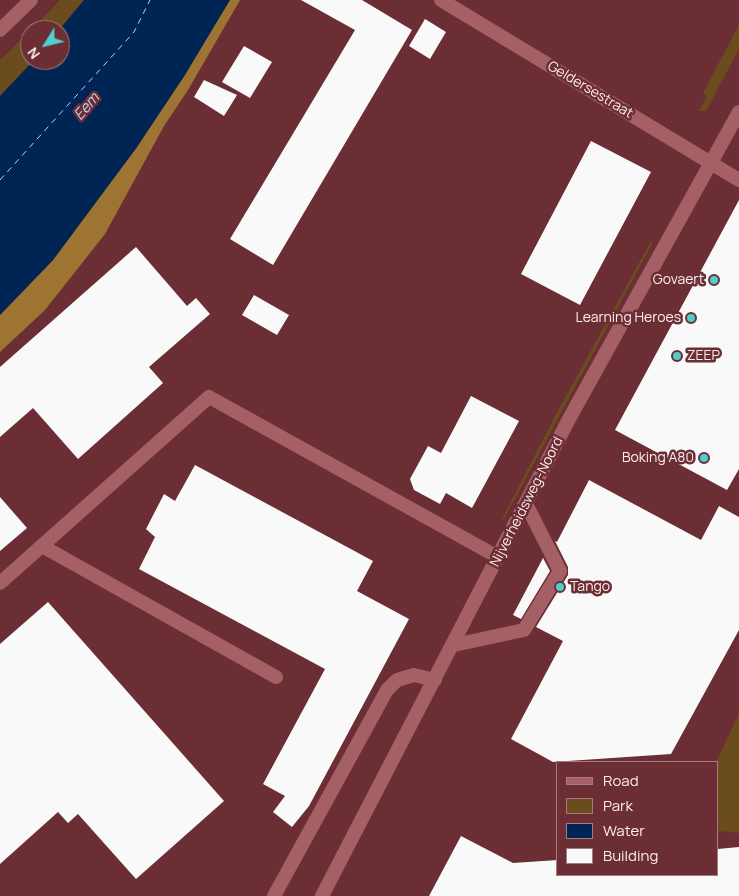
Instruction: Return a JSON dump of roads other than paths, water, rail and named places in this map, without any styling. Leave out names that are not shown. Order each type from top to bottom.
[{"type":"street","points":[[0,30],[31,0]]},
{"type":"street","name":"Geldersestraat","points":[[440,0],[735,178]]},
{"type":"street","name":"Nijverheidsweg-Noord","points":[[322,896],[436,680],[569,419],[739,112]]},
{"type":"street","points":[[0,583],[209,397],[498,557]]},
{"type":"street","points":[[454,645],[524,630],[560,571],[526,504]]},
{"type":"street","points":[[42,546],[276,677]]},
{"type":"street","points":[[274,896],[387,690],[397,680],[414,674],[436,680]]},
{"type":"water","name":"Eem","points":[[84,0],[230,0],[185,75],[137,147],[53,260],[0,315],[0,96],[25,70],[70,70],[70,20],[67,20]]},
{"type":"place","name":"Govaert","points":[[714,280]]},
{"type":"place","name":"Learning Heroes","points":[[691,318]]},
{"type":"place","name":"ZEEP","points":[[677,356]]},
{"type":"place","name":"Boking A80","points":[[704,458]]},
{"type":"place","name":"Tango","points":[[560,587]]}]
